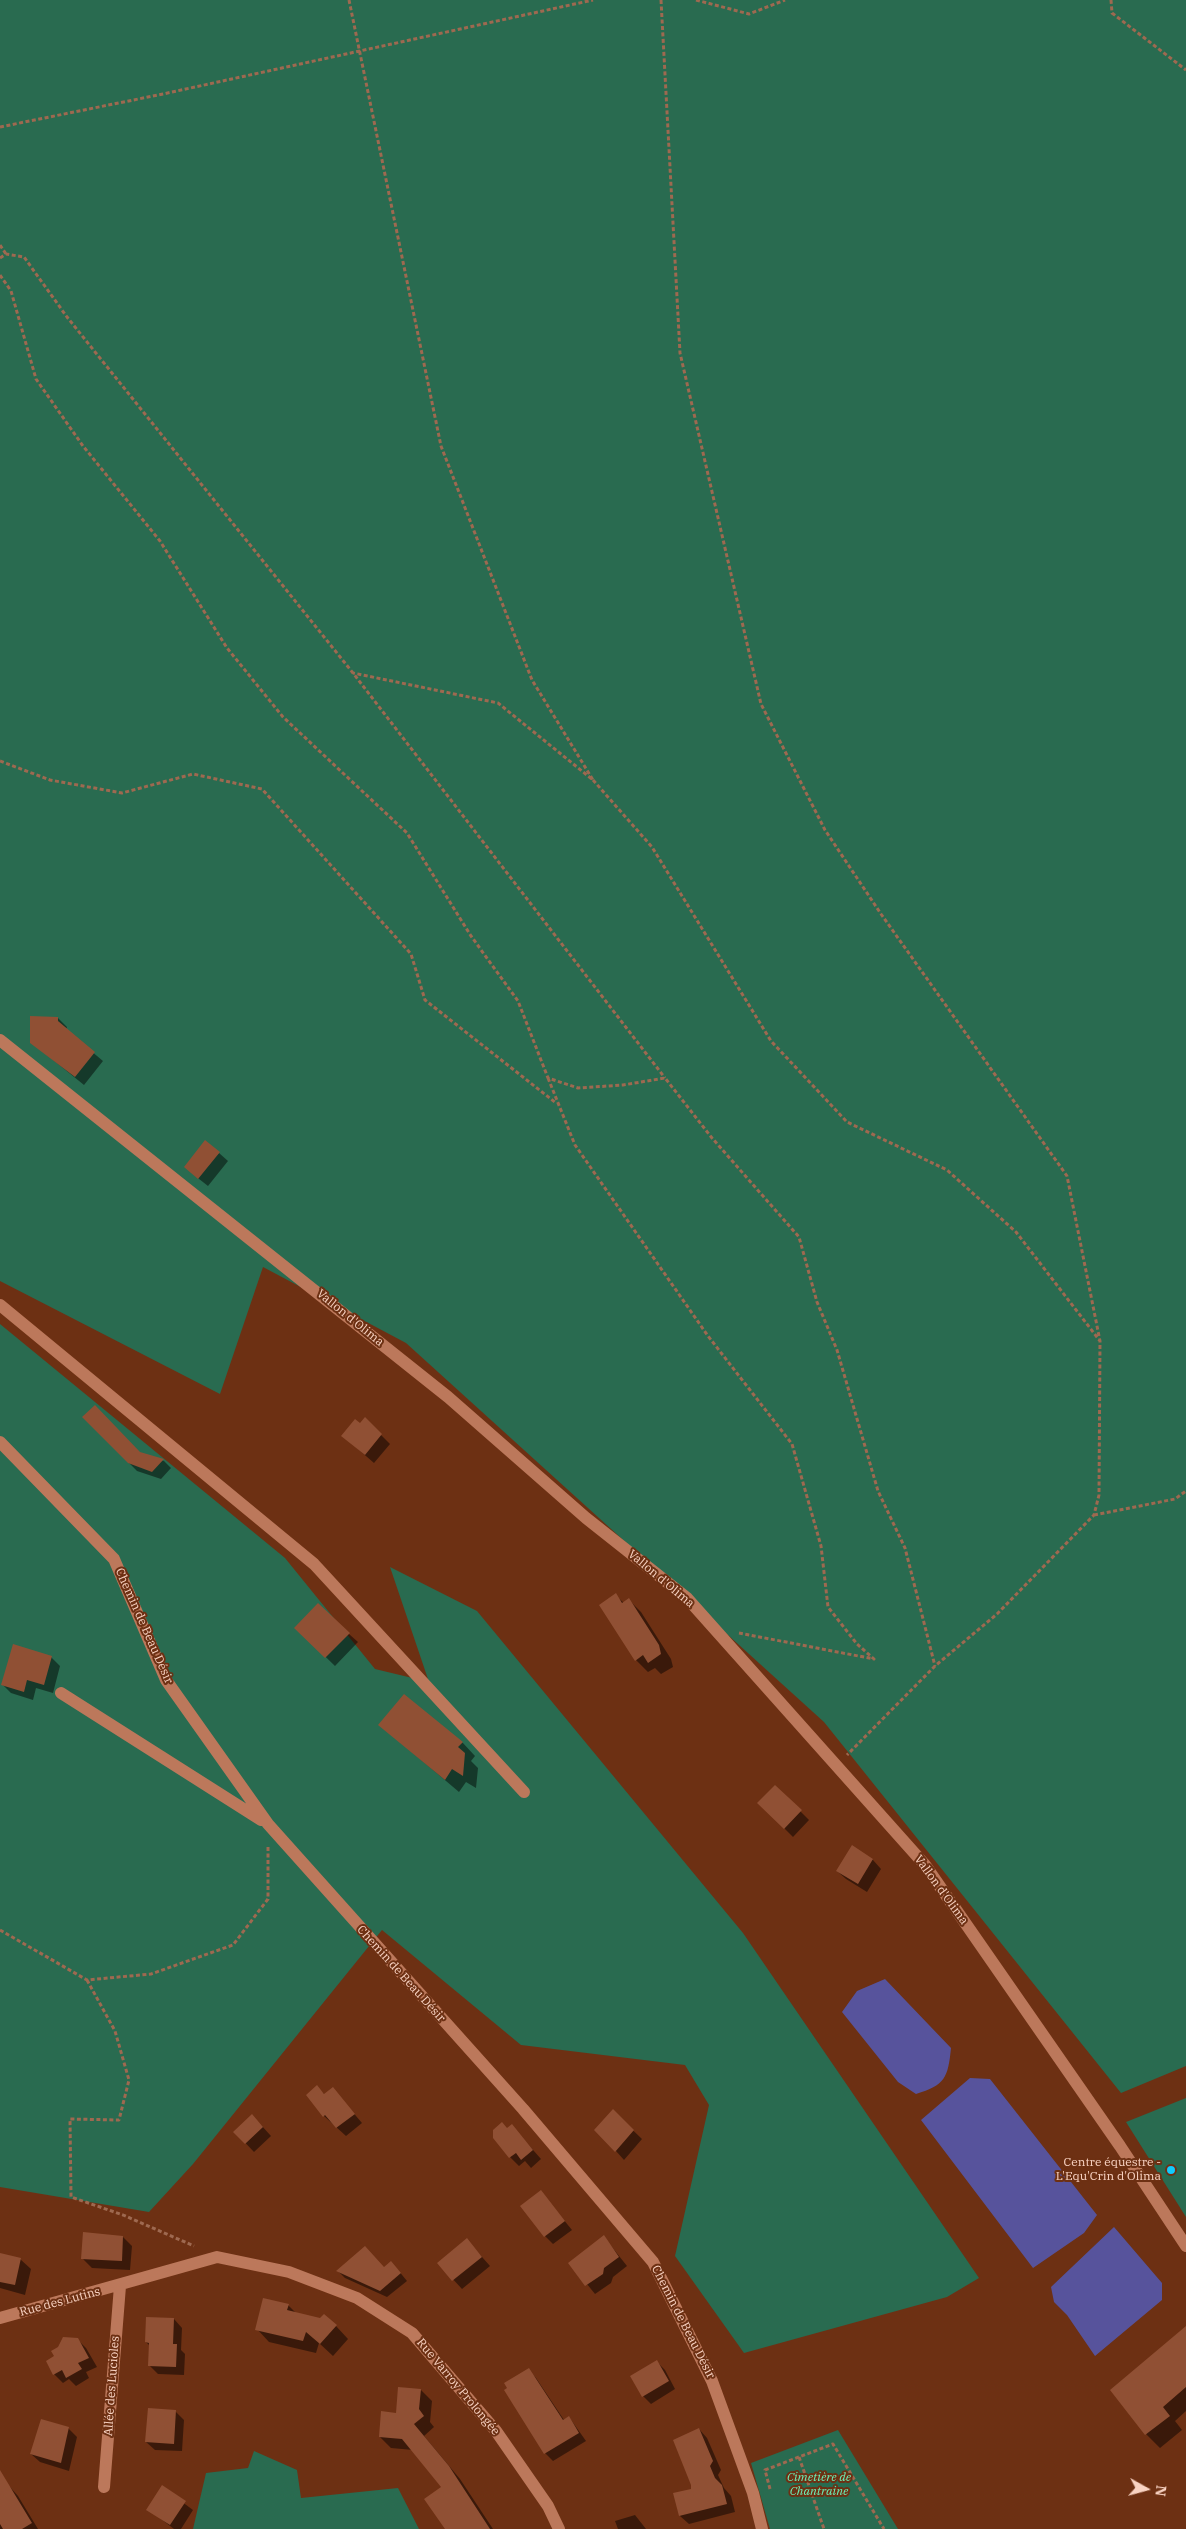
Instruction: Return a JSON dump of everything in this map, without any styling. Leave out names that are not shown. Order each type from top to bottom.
[{"type":"street","name":"Vallon d'Olima","points":[[0,1040],[448,1397],[586,1518],[687,1598],[925,1864],[1120,2146],[1186,2246]]},
{"type":"street","points":[[0,1305],[314,1564],[524,1792]]},
{"type":"street","name":"Chemin de Beau Désir","points":[[0,1442],[114,1559],[166,1680],[268,1824],[523,2109],[653,2262],[712,2381],[753,2493],[762,2529]]},
{"type":"street","points":[[60,1693],[268,1824]]},
{"type":"street","name":"Rue Varroy Prolongée","points":[[120,2286],[217,2257],[289,2272],[357,2298],[412,2333],[496,2432],[548,2506],[559,2529]]},
{"type":"street","name":"Rue des Lutins","points":[[0,2318],[120,2286]]},
{"type":"street","name":"Allée des Lucioles","points":[[104,2487],[120,2286]]},
{"type":"path","points":[[349,0],[441,446],[532,680],[593,780]]},
{"type":"path","points":[[0,126],[593,0]]},
{"type":"path","points":[[661,0],[680,353],[761,704],[825,830],[881,914],[1067,1176],[1100,1341],[1099,1495],[1094,1515],[998,1614],[935,1666],[836,1766]]},
{"type":"path","points":[[696,0],[749,14],[785,0]]},
{"type":"path","points":[[1111,0],[1112,13],[1186,70]]},
{"type":"path","points":[[0,245],[6,254],[24,258],[67,318],[353,673],[712,1138],[799,1237],[817,1302],[837,1350],[878,1491],[905,1548],[935,1666]]},
{"type":"path","points":[[0,258],[6,254]]},
{"type":"path","points":[[0,275],[11,291],[36,379],[83,446],[160,541],[227,648],[277,710],[407,833],[472,936],[518,1002],[575,1145],[708,1336],[792,1444],[821,1546],[828,1607],[857,1644],[874,1659],[714,1628]]},
{"type":"path","points":[[353,673],[498,703],[593,780],[652,847],[771,1040],[846,1122],[947,1170],[1016,1232],[1100,1341]]},
{"type":"path","points":[[0,762],[50,780],[122,793],[193,774],[262,789],[411,954],[425,1000],[557,1103]]},
{"type":"path","points":[[548,1078],[578,1088],[623,1085],[665,1078]]},
{"type":"path","points":[[1094,1515],[1175,1499],[1186,1491]]},
{"type":"path","points":[[87,1980],[151,1974],[233,1945],[268,1899],[268,1824]]},
{"type":"path","points":[[0,1930],[87,1980],[115,2031],[129,2080],[119,2120],[70,2119],[72,2197],[123,2215],[217,2257]]},
{"type":"path","points":[[772,2495],[765,2470],[833,2444],[884,2529]]},
{"type":"path","points":[[799,2457],[824,2529]]},
{"type":"green space","points":[[0,0],[1186,0],[1186,2066],[1121,2093],[824,1722],[406,1343],[263,1267],[220,1394],[0,1281]]},
{"type":"green space","points":[[0,1324],[285,1558],[375,1669],[429,1682],[390,1567],[477,1611],[743,1933],[979,2278],[947,2297],[744,2353],[675,2256],[709,2105],[685,2065],[521,2045],[382,1930],[193,2164],[149,2212],[0,2187]]},
{"type":"green space","name":"Centre équestre - L'Equ'Crin d'Olima","points":[[1186,2098],[1186,2217],[1126,2122]]},
{"type":"green space","name":"Cimetière de Chantraine","points":[[838,2430],[898,2529],[770,2529],[751,2463]]},
{"type":"green space","points":[[254,2451],[297,2470],[301,2498],[398,2488],[419,2529],[193,2529],[206,2473],[248,2468]]},
{"type":"shaded area","points":[[885,1979],[951,2048],[948,2067],[943,2079],[926,2091],[916,2094],[898,2082],[842,2012],[857,1991]]},
{"type":"shaded area","points":[[970,2078],[990,2079],[1097,2215],[1084,2233],[1033,2268],[921,2120]]},
{"type":"shaded area","points":[[1114,2227],[1162,2283],[1162,2300],[1095,2356],[1067,2315],[1054,2302],[1051,2287]]},
{"type":"building","points":[[30,1016],[58,1017],[58,1021],[95,1052],[75,1077],[30,1043]]},
{"type":"building","points":[[205,1140],[220,1152],[198,1179],[184,1167]]},
{"type":"building","points":[[95,1405],[140,1452],[164,1459],[152,1472],[128,1463],[82,1417]]},
{"type":"building","points":[[365,1417],[382,1434],[365,1455],[341,1436],[355,1419],[360,1423]]},
{"type":"building","points":[[616,1593],[622,1603],[629,1598],[659,1645],[661,1654],[648,1663],[643,1655],[635,1661],[599,1605]]},
{"type":"building","points":[[318,1603],[350,1633],[325,1658],[294,1628]]},
{"type":"building","points":[[13,1644],[52,1656],[44,1685],[27,1680],[24,1692],[1,1685]]},
{"type":"building","points":[[404,1694],[463,1742],[458,1747],[465,1753],[463,1776],[452,1769],[445,1780],[378,1725]]},
{"type":"building","points":[[775,1785],[802,1810],[784,1829],[757,1803]]},
{"type":"building","points":[[852,1845],[873,1859],[858,1884],[836,1871]]},
{"type":"building","points":[[317,2085],[324,2094],[333,2087],[355,2114],[336,2128],[325,2115],[323,2117],[306,2095]]},
{"type":"building","points":[[613,2109],[634,2130],[615,2152],[594,2130]]},
{"type":"building","points":[[252,2114],[263,2127],[245,2144],[233,2132]]},
{"type":"building","points":[[502,2122],[507,2128],[512,2124],[533,2150],[521,2160],[516,2153],[509,2158],[493,2138],[493,2130]]},
{"type":"building","points":[[541,2190],[565,2221],[544,2237],[520,2206]]},
{"type":"building","points":[[83,2232],[123,2236],[122,2261],[81,2259]]},
{"type":"building","points":[[604,2235],[619,2257],[604,2268],[603,2274],[585,2286],[568,2263]]},
{"type":"building","points":[[467,2238],[482,2257],[452,2281],[437,2263]]},
{"type":"building","points":[[365,2246],[384,2267],[391,2261],[401,2273],[380,2291],[336,2271]]},
{"type":"building","points":[[0,2253],[21,2258],[15,2285],[0,2282]]},
{"type":"building","points":[[263,2298],[289,2304],[287,2310],[320,2318],[324,2314],[337,2325],[320,2344],[306,2332],[303,2341],[255,2330]]},
{"type":"building","points":[[146,2317],[174,2318],[173,2344],[177,2344],[176,2367],[148,2366],[149,2343],[145,2342]]},
{"type":"building","points":[[1186,2326],[1186,2387],[1163,2407],[1170,2416],[1145,2435],[1110,2390]]},
{"type":"building","points":[[63,2337],[78,2338],[89,2358],[78,2363],[82,2369],[66,2378],[62,2370],[53,2375],[46,2361],[54,2356],[51,2351],[58,2347]]},
{"type":"building","points":[[657,2360],[669,2381],[642,2397],[630,2376]]},
{"type":"building","points":[[529,2368],[563,2420],[569,2416],[579,2433],[544,2454],[504,2390],[507,2388],[504,2383]]},
{"type":"building","points":[[398,2387],[421,2389],[419,2409],[424,2416],[414,2424],[449,2466],[490,2529],[445,2529],[424,2499],[441,2487],[402,2439],[379,2437],[381,2411],[396,2413]]},
{"type":"building","points":[[148,2408],[176,2410],[174,2444],[145,2442]]},
{"type":"building","points":[[41,2419],[69,2427],[61,2463],[30,2454]]},
{"type":"building","points":[[699,2428],[713,2461],[710,2466],[715,2478],[722,2485],[727,2504],[679,2516],[673,2493],[691,2489],[691,2485],[673,2440]]},
{"type":"building","points":[[0,2470],[32,2523],[22,2529],[3,2529],[0,2524]]},
{"type":"building","points":[[162,2485],[186,2501],[170,2525],[146,2510]]},
{"type":"place","name":"Centre équestre - L'Equ'Crin d'Olima","points":[[1171,2170]]}]
